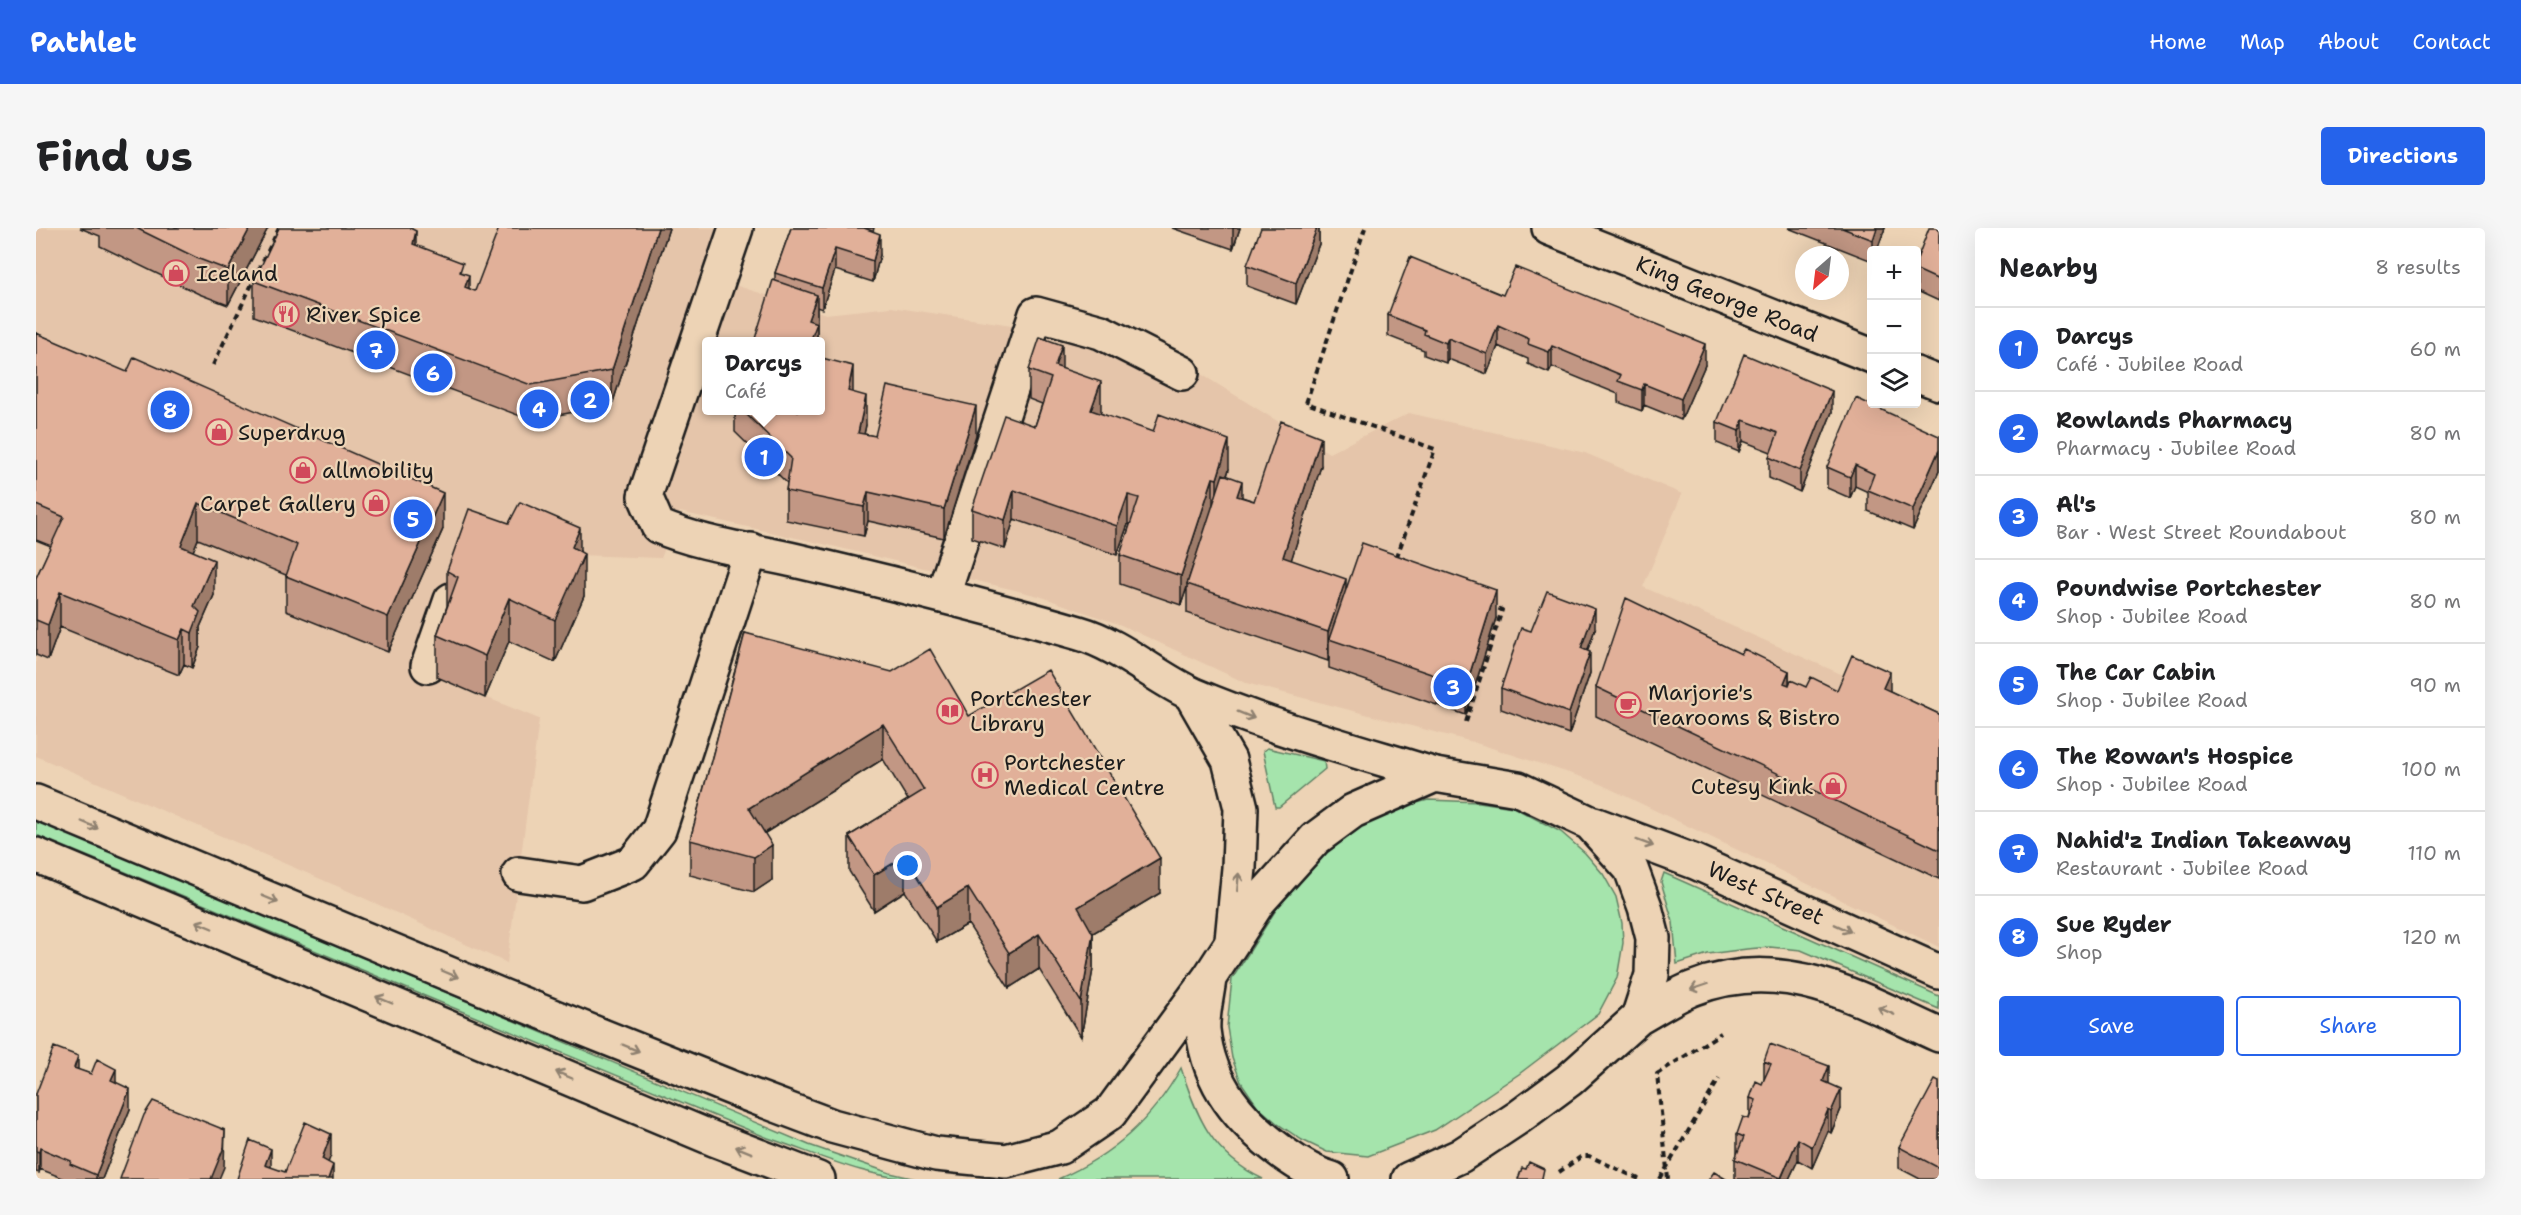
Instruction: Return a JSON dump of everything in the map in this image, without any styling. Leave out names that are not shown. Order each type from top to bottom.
[{"type":"main road","name":"West Street","points":[[736,228],[645,496],[658,526],[685,538],[751,550],[943,595],[1083,634],[1140,662],[1191,694],[1277,728],[1435,775],[1518,789],[1590,823],[1695,862],[1939,972]]},
{"type":"main road","name":"King George Road","points":[[1550,228],[1867,354]]},
{"type":"main road","points":[[943,595],[1036,315],[1101,332],[1182,373]]},
{"type":"main road","points":[[1921,376],[1939,383]]},
{"type":"main road","points":[[519,874],[582,883],[633,863],[659,830],[751,550]]},
{"type":"main road","points":[[428,666],[461,572]]},
{"type":"main road","points":[[1191,694],[1229,760],[1241,808],[1239,868],[1232,940]]},
{"type":"main road","points":[[36,802],[501,996],[747,1095],[832,1126],[936,1154],[1006,1161],[1060,1147],[1110,1113],[1209,978],[1259,901],[1315,839],[1353,811],[1435,775]]},
{"type":"main road","points":[[1590,823],[1631,868],[1653,938],[1652,975],[1638,1018]]},
{"type":"main road","points":[[36,855],[714,1139],[818,1179]]},
{"type":"main road","points":[[1409,1179],[1460,1156],[1520,1117],[1569,1080],[1638,1018],[1694,988],[1737,977],[1769,974],[1794,977],[1842,991],[1939,1035]]},
{"type":"main road","points":[[1209,978],[1203,1028],[1210,1066],[1221,1087],[1239,1116],[1266,1140],[1300,1166],[1332,1179]]},
{"type":"path","points":[[213,365],[279,228]]},
{"type":"path","points":[[1365,228],[1306,403],[1434,449],[1393,567]]},
{"type":"path","points":[[1466,722],[1502,610],[1491,606]]},
{"type":"path","points":[[1668,1179],[1657,1074],[1721,1033]]},
{"type":"path","points":[[1660,1179],[1719,1079]]},
{"type":"path","points":[[1559,1172],[1582,1156],[1589,1156],[1639,1179]]},
{"type":"shaded area","points":[[36,228],[720,228],[706,276],[826,314],[891,307],[1032,328],[1180,361],[1329,453],[1409,413],[1585,453],[1682,494],[1643,587],[1939,717],[1939,947],[1594,781],[1473,742],[1246,683],[1121,625],[1039,596],[680,512],[661,558],[469,551],[437,677],[539,719],[507,963],[346,890],[36,756]]},
{"type":"green space","points":[[1267,748],[1324,761],[1325,769],[1279,807],[1275,807],[1263,751]]},
{"type":"green space","points":[[1428,800],[1479,802],[1513,807],[1561,832],[1585,853],[1603,874],[1616,897],[1622,923],[1623,943],[1617,978],[1598,1014],[1519,1074],[1435,1130],[1368,1156],[1327,1152],[1302,1140],[1278,1124],[1258,1107],[1241,1082],[1232,1058],[1227,1027],[1232,979],[1286,894],[1330,844],[1383,812]]},
{"type":"green space","points":[[36,820],[809,1145],[890,1173],[916,1179],[879,1175],[860,1170],[768,1138],[36,835]]},
{"type":"green space","points":[[1664,873],[1939,996],[1939,1009],[1801,950],[1770,947],[1747,949],[1708,954],[1677,964],[1673,922],[1661,882]]},
{"type":"green space","points":[[1181,1068],[1193,1103],[1209,1133],[1231,1158],[1263,1179],[1058,1179],[1096,1159],[1129,1134],[1157,1104]]},
{"type":"building","points":[[136,228],[250,228],[228,270],[199,259]]},
{"type":"building","points":[[279,228],[410,228],[416,231],[413,244],[463,263],[460,272],[469,275],[465,287],[475,291],[499,228],[658,228],[612,370],[531,385],[254,281]]},
{"type":"building","points":[[791,228],[864,228],[880,234],[873,261],[835,249],[822,288],[775,273]]},
{"type":"building","points":[[1261,228],[1317,228],[1296,283],[1247,265]]},
{"type":"building","points":[[1842,228],[1877,228],[1873,240]]},
{"type":"building","points":[[1929,228],[1939,228],[1939,280],[1921,272],[1921,249]]},
{"type":"building","points":[[1410,257],[1503,295],[1515,267],[1705,344],[1681,399],[1644,384],[1642,390],[1618,381],[1621,375],[1552,346],[1549,352],[1528,344],[1529,339],[1498,325],[1487,354],[1448,338],[1446,343],[1424,334],[1425,330],[1388,315]]},
{"type":"building","points":[[773,280],[817,295],[808,320],[817,323],[812,337],[756,337]]},
{"type":"building","points":[[36,333],[127,372],[134,357],[443,493],[388,617],[286,576],[297,545],[198,503],[181,546],[214,560],[194,606],[200,612],[192,633],[184,629],[179,640],[60,592],[48,625],[36,620],[36,578],[64,517],[36,505]]},
{"type":"building","points":[[1040,337],[1062,345],[1055,366],[1101,382],[1091,410],[1153,432],[1159,414],[1229,440],[1217,479],[1213,478],[1181,576],[1120,555],[1139,498],[1128,495],[1117,526],[1014,490],[1005,520],[972,509],[1004,415],[1035,426],[1051,378],[1029,370]]},
{"type":"building","points":[[1744,354],[1832,391],[1800,471],[1769,457],[1778,433],[1743,420],[1739,431],[1717,422]]},
{"type":"building","points":[[825,359],[853,366],[848,391],[866,396],[858,433],[875,436],[887,386],[976,406],[944,509],[868,492],[864,507],[786,491],[791,458],[747,415],[825,415]]},
{"type":"building","points":[[1856,398],[1867,403],[1867,408],[1878,408],[1939,436],[1939,450],[1913,509],[1868,490],[1874,474],[1855,465],[1850,477],[1827,467]]},
{"type":"building","points":[[1281,421],[1321,437],[1283,557],[1346,579],[1328,632],[1187,584],[1223,474],[1242,481],[1237,496],[1254,501]]},
{"type":"building","points":[[520,502],[580,528],[572,547],[584,554],[555,620],[509,598],[485,656],[437,635],[458,577],[447,571],[469,509],[509,523]]},
{"type":"building","points":[[1362,543],[1496,590],[1466,686],[1329,639]]},
{"type":"building","points":[[1547,591],[1595,609],[1581,648],[1590,652],[1569,713],[1501,688],[1521,628],[1531,631]]},
{"type":"building","points":[[1626,598],[1741,654],[1744,649],[1789,671],[1784,683],[1789,685],[1791,680],[1806,687],[1811,677],[1837,690],[1852,655],[1890,672],[1883,688],[1939,714],[1939,850],[1596,687]]},
{"type":"building","points":[[745,633],[892,672],[930,649],[969,716],[1048,670],[1160,858],[1078,907],[1093,934],[1081,1002],[1039,934],[1009,953],[968,888],[937,907],[905,856],[874,875],[849,836],[924,790],[883,724],[749,808],[772,845],[754,857],[690,840]]},
{"type":"building","points":[[1770,1044],[1829,1066],[1823,1081],[1841,1089],[1831,1112],[1828,1110],[1812,1147],[1798,1139],[1781,1178],[1735,1159],[1744,1137],[1737,1134],[1743,1117],[1749,1119],[1756,1100],[1750,1098],[1756,1081],[1762,1084],[1771,1064],[1764,1061]]},
{"type":"building","points":[[54,1047],[78,1056],[74,1068],[91,1074],[97,1059],[116,1069],[111,1080],[130,1089],[96,1175],[40,1148],[39,1152],[36,1151],[36,1094]]},
{"type":"building","points":[[1935,1080],[1939,1082],[1939,1168],[1899,1147]]},
{"type":"building","points":[[153,1101],[225,1130],[224,1147],[211,1179],[120,1179],[144,1115]]},
{"type":"building","points":[[305,1122],[331,1134],[322,1159],[333,1165],[328,1179],[237,1179],[250,1140],[271,1149],[265,1165],[285,1172]]},
{"type":"building","points":[[1529,1162],[1544,1169],[1543,1179],[1518,1179],[1522,1168],[1526,1169]]},
{"type":"building","points":[[1714,1172],[1726,1179],[1709,1179]]},
{"type":"place","name":"Iceland","points":[[176,273]]},
{"type":"place","name":"River Spice","points":[[286,314]]},
{"type":"place","name":"Nahid'z Indian Takeaway","points":[[376,350]]},
{"type":"place","name":"The Rowan's Hospice","points":[[433,373]]},
{"type":"place","name":"Rowlands Pharmacy","points":[[590,400]]},
{"type":"place","name":"Poundwise Portchester","points":[[539,409]]},
{"type":"place","name":"Sue Ryder","points":[[170,410]]},
{"type":"place","name":"Superdrug","points":[[219,432]]},
{"type":"place","name":"Darcys","points":[[764,457]]},
{"type":"place","name":"allmobility","points":[[303,470]]},
{"type":"place","name":"Carpet Gallery","points":[[376,503]]},
{"type":"place","name":"The Car Cabin","points":[[413,519]]},
{"type":"place","name":"Al's","points":[[1453,687]]},
{"type":"place","name":"Marjorie's Tearooms & Bistro","points":[[1628,705]]},
{"type":"place","name":"Portchester Library","points":[[950,711]]},
{"type":"place","name":"Portchester Medical Centre","points":[[985,775]]},
{"type":"place","name":"Cutesy Kink","points":[[1833,786]]}]
